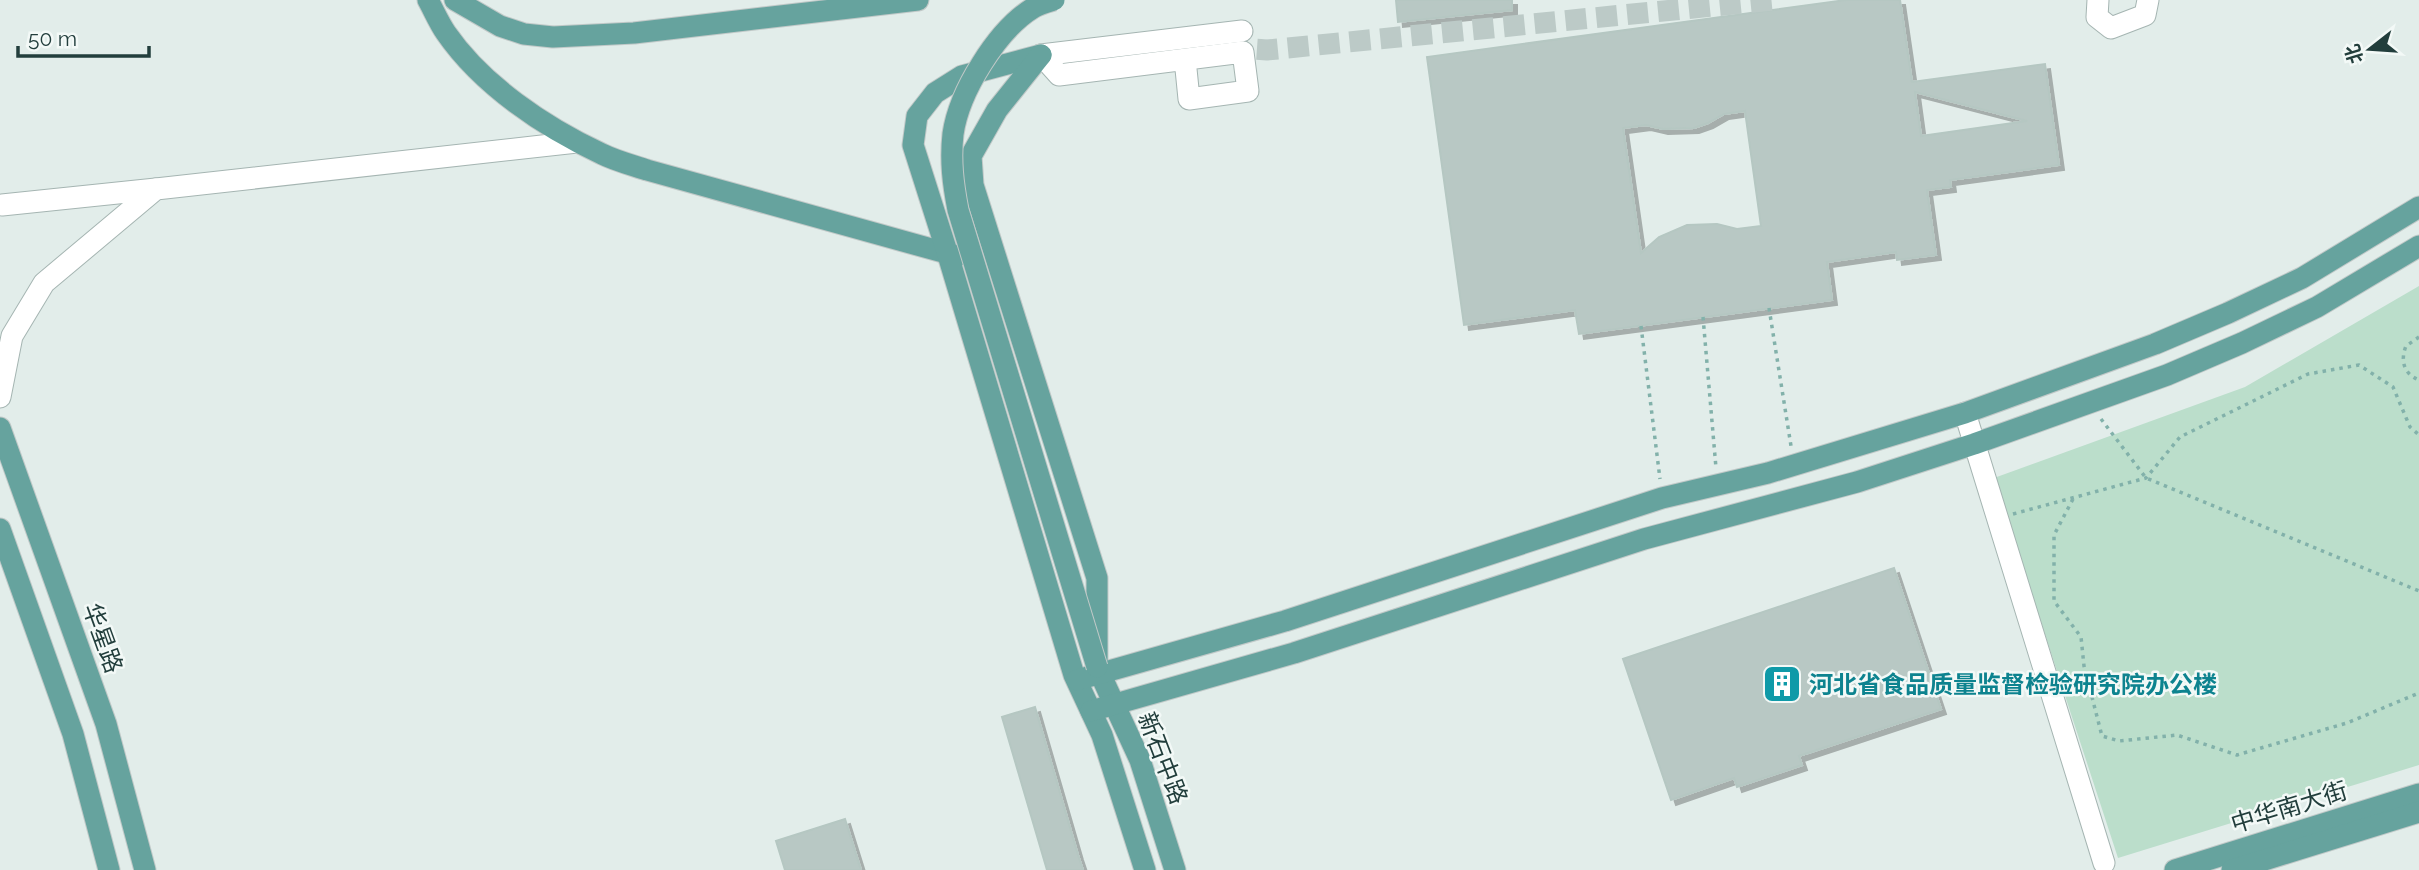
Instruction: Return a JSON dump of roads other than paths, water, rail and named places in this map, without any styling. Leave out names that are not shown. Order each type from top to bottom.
[{"type":"main road","points":[[428,0],[446,32],[491,83],[530,112],[604,156],[948,255],[996,261]]},
{"type":"main road","points":[[455,0],[500,26],[524,34],[553,37],[634,33],[918,0]]},
{"type":"main road","name":"新石中路","points":[[1054,0],[1034,7],[997,40],[969,86],[954,131],[951,170],[958,210],[1098,671],[1140,760],[1175,870]]},
{"type":"main road","points":[[1041,55],[997,110],[971,156],[973,185],[1097,578],[1098,671]]},
{"type":"main road","name":"新石中路","points":[[1041,55],[962,76],[936,93],[917,116],[913,145],[1077,680],[1102,735],[1145,870]]},
{"type":"main road","points":[[1077,680],[1098,671],[1285,621],[1662,498],[1795,465],[1965,413],[2155,344],[2228,313],[2302,278],[2419,207]]},
{"type":"main road","points":[[1091,711],[1307,649],[1644,539],[1843,485],[1974,444],[2202,360],[2317,307],[2419,246]]},
{"type":"main road","name":"华星路","points":[[0,428],[106,724],[145,870]]},
{"type":"main road","points":[[0,529],[73,734],[109,870]]},
{"type":"main road","name":"中华南大街","points":[[2175,870],[2419,794]]},
{"type":"main road","name":"中华南大街","points":[[2232,870],[2419,812]]},
{"type":"street","points":[[2098,0],[2097,17],[2111,28],[2145,15],[2148,0]]},
{"type":"street","points":[[1041,55],[1242,31]]},
{"type":"street","points":[[1041,55],[1059,75],[1243,52],[1248,91],[1189,99],[1186,69]]},
{"type":"street","points":[[2,205],[577,142]]},
{"type":"street","points":[[0,397],[12,337],[44,283],[156,189]]},
{"type":"street","points":[[1965,413],[2104,863]]},
{"type":"tunnel","points":[[1226,47],[1267,50],[1775,0]]},
{"type":"place","name":"河北省食品质量监督检验研究院办公楼","points":[[1782,684]]}]
